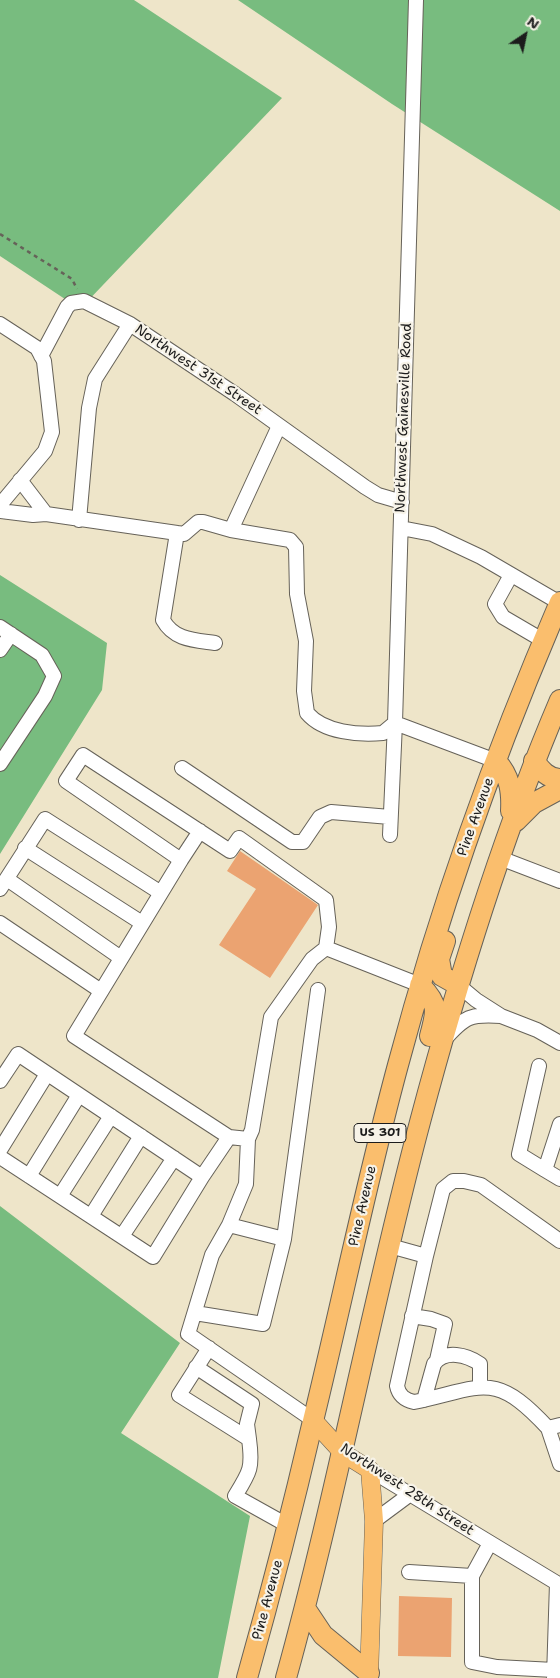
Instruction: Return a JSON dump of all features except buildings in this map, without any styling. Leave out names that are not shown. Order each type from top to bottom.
[{"type":"highway","name":"Pine Avenue","points":[[248,1678],[314,1420],[380,1132],[420,984],[462,854],[496,761],[560,603]]},
{"type":"highway","name":"US 301","points":[[286,1678],[343,1453],[404,1188],[442,1042],[458,985],[510,828],[534,761],[560,700]]},
{"type":"highway","points":[[496,761],[506,772],[512,792],[510,828]]},
{"type":"highway","points":[[534,761],[544,774],[554,779],[560,779]]},
{"type":"highway","points":[[510,828],[534,803],[560,789]]},
{"type":"highway","points":[[458,985],[442,976],[439,959],[467,877],[468,863],[462,854]]},
{"type":"highway","points":[[404,1188],[398,1158],[436,1013],[432,997],[420,984]]},
{"type":"highway","points":[[305,1608],[323,1635],[369,1675]]},
{"type":"main road","name":"Northwest 28th Street","points":[[314,1420],[343,1453],[370,1470]]},
{"type":"main road","points":[[369,1675],[374,1521],[370,1470]]},
{"type":"street","name":"Northwest Gainesville Road","points":[[390,835],[402,502],[416,0]]},
{"type":"street","name":"Northwest 31st Street","points":[[84,301],[130,324],[365,487],[378,494],[402,502]]},
{"type":"street","points":[[41,356],[67,307],[71,303],[84,301]]},
{"type":"street","points":[[0,324],[36,348],[41,356],[46,377],[52,432],[45,451],[0,505]]},
{"type":"street","points":[[79,520],[89,408],[95,379],[130,324]]},
{"type":"street","points":[[231,530],[279,426]]},
{"type":"street","points":[[20,480],[46,514]]},
{"type":"street","points":[[0,511],[33,515],[46,514],[177,533],[187,533],[198,522],[231,530],[286,538],[296,547],[297,594],[306,641],[305,703],[311,718],[324,726],[350,732],[384,733],[395,723],[496,761]]},
{"type":"street","points":[[401,528],[432,534],[481,557],[560,603]]},
{"type":"street","points":[[177,533],[163,620],[169,630],[189,639],[215,643]]},
{"type":"street","points":[[511,574],[495,604],[503,617],[544,641]]},
{"type":"street","points":[[0,650],[5,630],[42,655],[54,676],[45,696],[0,764]]},
{"type":"street","points":[[181,860],[66,782],[83,755],[230,851],[239,838],[326,900],[330,927],[326,948],[312,959],[271,1016],[252,1130],[248,1139],[246,1184],[229,1225],[212,1255],[195,1313],[263,1324],[284,1239],[318,990]]},
{"type":"street","points":[[182,768],[292,842],[302,842],[320,817],[332,812],[390,817]]},
{"type":"street","points":[[121,958],[3,884],[45,819],[161,894]]},
{"type":"street","points":[[200,831],[74,1036],[229,1137],[248,1139]]},
{"type":"street","points":[[26,848],[142,923]]},
{"type":"street","points":[[500,858],[560,881]]},
{"type":"street","points":[[0,924],[101,991]]},
{"type":"street","points":[[326,948],[420,984]]},
{"type":"street","points":[[458,985],[476,1000],[501,1016],[537,1030],[560,1043]]},
{"type":"street","points":[[442,1042],[454,1028],[473,1014],[501,1016]]},
{"type":"street","points":[[0,1081],[18,1054],[202,1177]]},
{"type":"street","points":[[539,1066],[519,1154],[560,1180]]},
{"type":"street","points":[[0,1150],[47,1074]]},
{"type":"street","points":[[29,1176],[79,1095]]},
{"type":"street","points":[[60,1196],[111,1116]]},
{"type":"street","points":[[545,1170],[560,1124]]},
{"type":"street","points":[[91,1216],[141,1136]]},
{"type":"street","points":[[0,1157],[153,1256],[229,1137]]},
{"type":"street","points":[[122,1236],[174,1158]]},
{"type":"street","points":[[560,1241],[480,1185],[453,1181],[443,1189],[397,1386],[399,1393],[406,1400],[414,1402],[480,1387],[502,1389],[516,1397],[554,1427],[560,1464]]},
{"type":"street","points":[[229,1225],[284,1239]]},
{"type":"street","points":[[390,1246],[426,1256]]},
{"type":"street","name":"Northwest 28th Street","points":[[195,1313],[188,1334],[314,1420]]},
{"type":"street","points":[[412,1316],[431,1319],[445,1324],[437,1360],[434,1364],[424,1400]]},
{"type":"street","points":[[208,1348],[179,1395],[249,1439]]},
{"type":"street","points":[[437,1360],[455,1355],[468,1356],[480,1364],[480,1387]]},
{"type":"street","points":[[196,1367],[252,1404]]},
{"type":"street","points":[[264,1386],[252,1404],[248,1424],[252,1461],[248,1476],[235,1496],[287,1526]]},
{"type":"street","name":"Northwest 28th Street","points":[[370,1470],[558,1584]]},
{"type":"street","points":[[374,1521],[409,1495]]},
{"type":"street","points":[[490,1543],[472,1576],[472,1662],[554,1674],[558,1584]]},
{"type":"street","points":[[409,1572],[472,1576]]},
{"type":"path","points":[[0,234],[72,278],[84,301]]},
{"type":"green space","points":[[0,0],[134,0],[282,98],[80,309],[0,256]]},
{"type":"green space","points":[[238,0],[560,0],[560,211],[392,104]]},
{"type":"green space","points":[[0,575],[107,643],[102,690],[0,854]]},
{"type":"green space","points":[[0,1206],[180,1343],[121,1433],[250,1516],[218,1678],[0,1678]]}]
